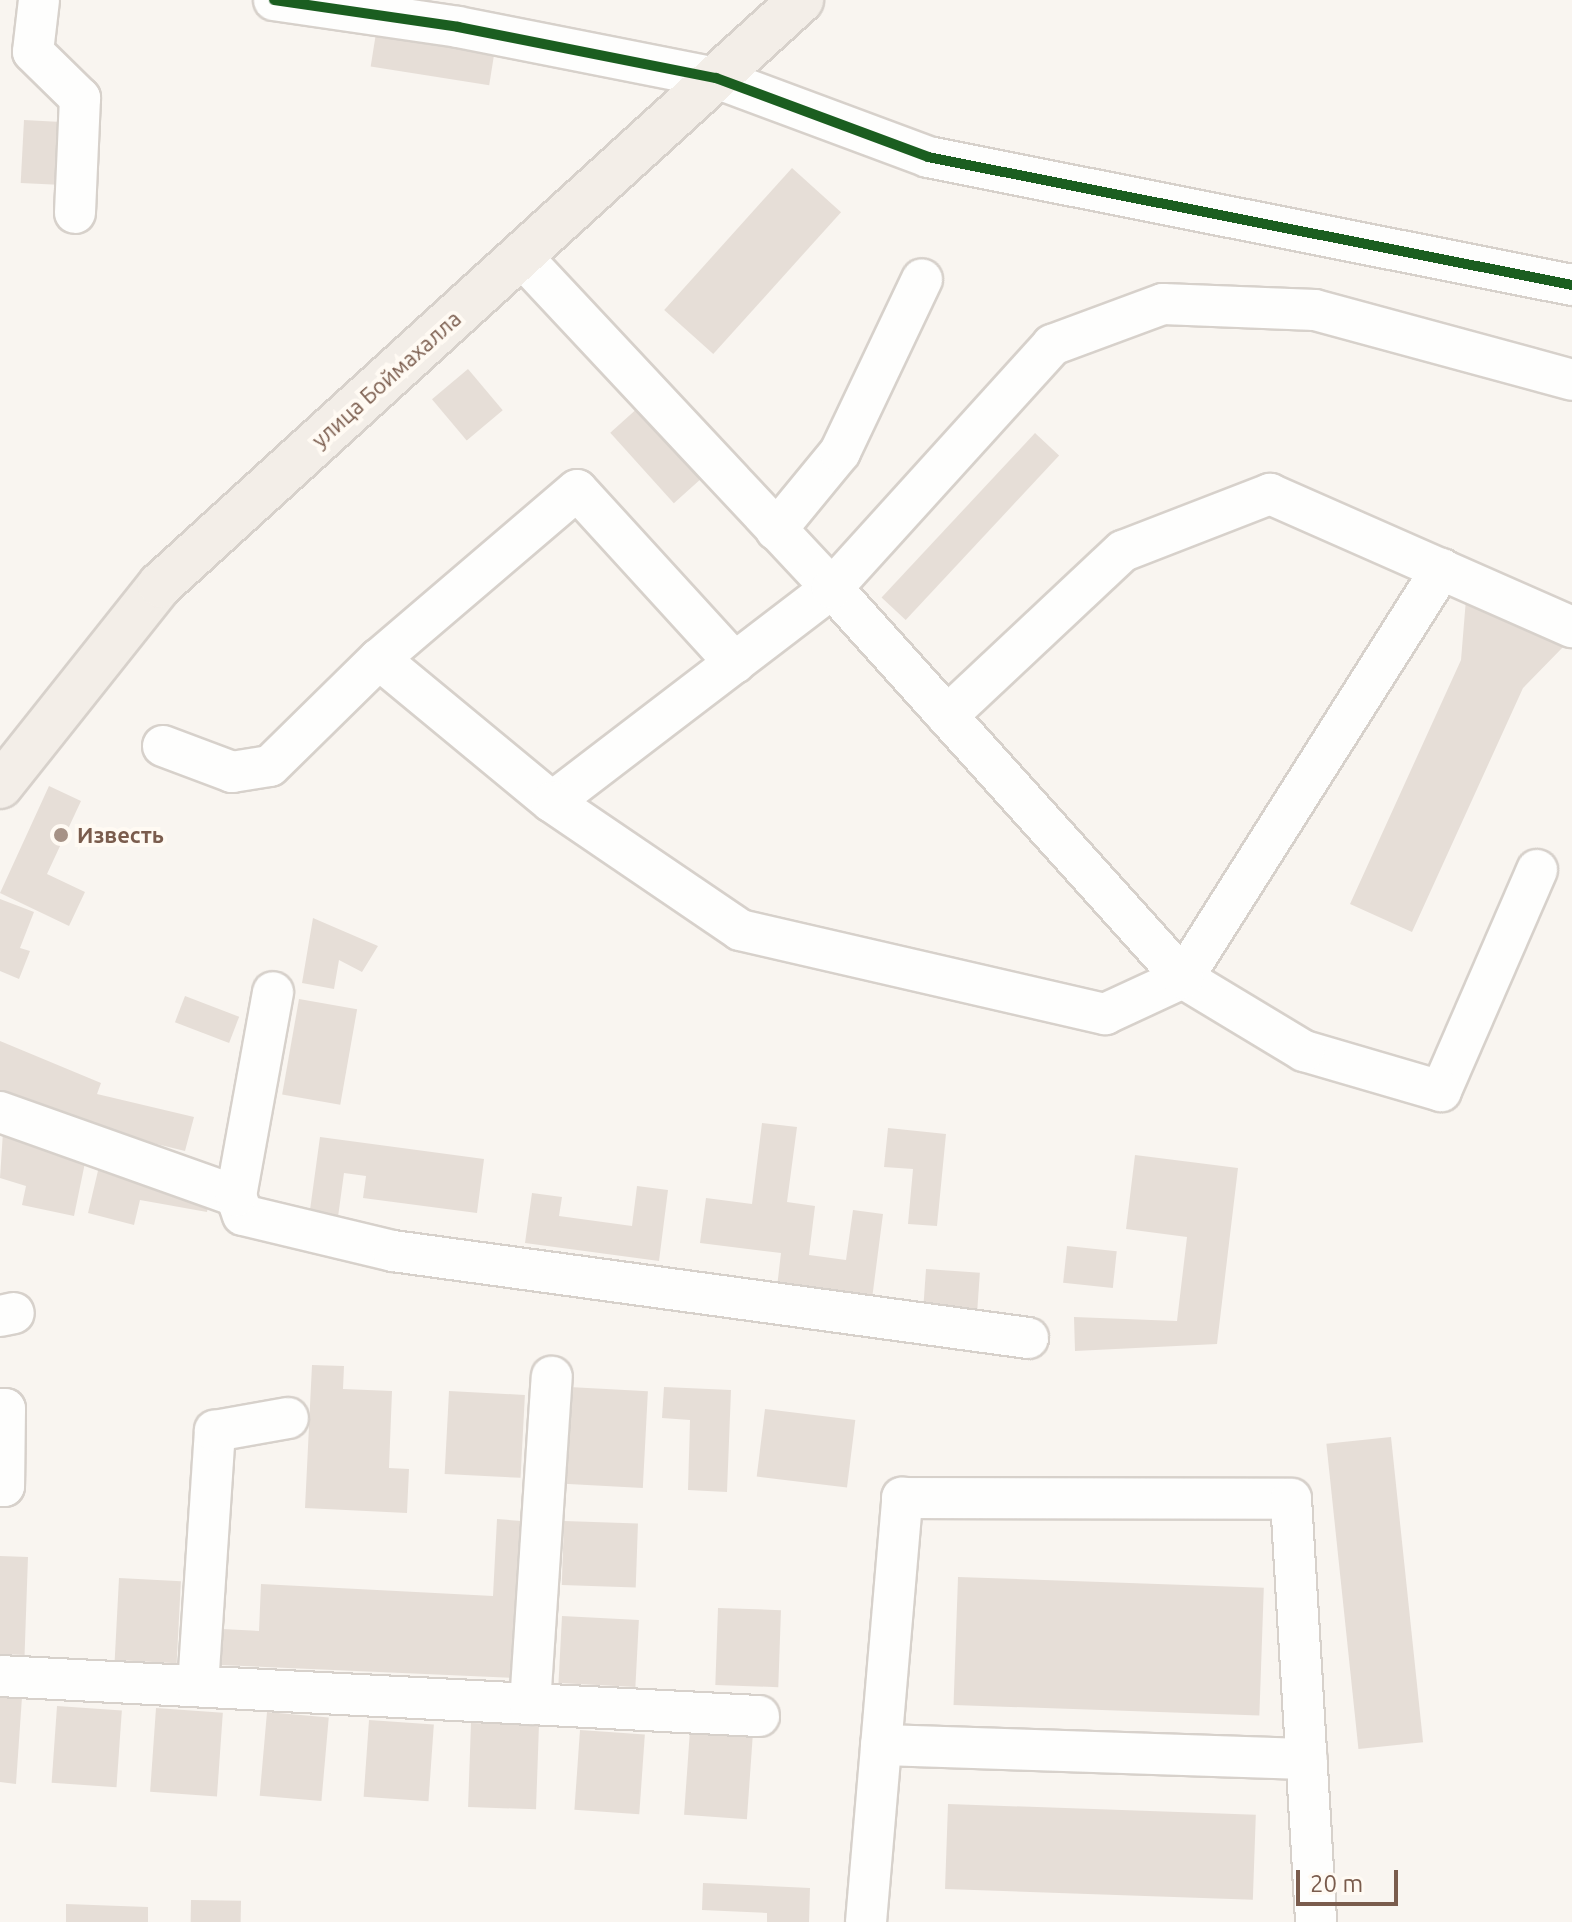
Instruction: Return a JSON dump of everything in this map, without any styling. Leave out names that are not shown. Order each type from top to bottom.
[{"type":"main road","name":"улица Боймахалла","points":[[0,786],[160,585],[801,0]]},
{"type":"street","points":[[39,0],[33,52],[80,98],[75,213]]},
{"type":"street","points":[[274,0],[458,27],[716,78],[928,157],[1572,285]]},
{"type":"street","points":[[521,256],[832,588],[1183,978],[1304,1051],[1441,1091],[1537,870]]},
{"type":"street","points":[[776,530],[840,452],[922,279]]},
{"type":"street","points":[[552,802],[832,588],[1052,345],[1163,304],[1315,310],[1572,380]]},
{"type":"street","points":[[163,746],[232,772],[270,766],[379,659],[577,490],[735,663]]},
{"type":"street","points":[[947,716],[1123,551],[1270,494],[1572,627]]},
{"type":"street","points":[[379,659],[552,802],[740,930],[1105,1014],[1183,978],[1442,569]]},
{"type":"street","points":[[273,992],[236,1196],[243,1215],[393,1251],[1028,1338]]},
{"type":"street","points":[[0,1112],[236,1196]]},
{"type":"street","points":[[530,1704],[552,1377]]},
{"type":"street","points":[[0,1409],[5,1409],[4,1486],[0,1486]]},
{"type":"street","points":[[198,1686],[215,1431],[288,1418]]},
{"type":"street","points":[[866,1922],[902,1498],[1291,1499],[1316,1922]]},
{"type":"street","points":[[0,1676],[759,1716]]},
{"type":"street","points":[[881,1745],[1307,1759]]},
{"type":"building","points":[[376,33],[495,52],[489,85],[371,67]]},
{"type":"building","points":[[24,120],[66,122],[63,185],[21,183]]},
{"type":"building","points":[[792,168],[841,212],[713,354],[664,310]]},
{"type":"building","points":[[468,369],[503,410],[467,441],[432,399]]},
{"type":"building","points":[[640,406],[704,477],[674,503],[610,433]]},
{"type":"building","points":[[1035,433],[1059,456],[906,620],[882,598]]},
{"type":"building","points":[[1466,599],[1565,645],[1523,688],[1412,932],[1350,904],[1461,660]]},
{"type":"building","points":[[49,786],[81,801],[47,874],[85,892],[69,926],[0,893]]},
{"type":"building","points":[[0,899],[34,912],[20,948],[30,951],[19,979],[0,971]]},
{"type":"building","points":[[313,918],[378,946],[362,972],[339,960],[334,989],[302,983]]},
{"type":"building","points":[[185,996],[239,1017],[229,1043],[175,1022]]},
{"type":"building","points":[[299,999],[357,1009],[340,1105],[282,1095]]},
{"type":"building","points":[[0,1041],[101,1083],[97,1094],[194,1117],[185,1151],[83,1126],[0,1097]]},
{"type":"building","points":[[762,1123],[797,1127],[787,1202],[815,1206],[809,1255],[846,1260],[853,1210],[883,1214],[872,1299],[777,1287],[781,1253],[700,1243],[706,1198],[752,1204]]},
{"type":"building","points":[[888,1128],[946,1134],[937,1226],[908,1224],[913,1169],[884,1167]]},
{"type":"building","points":[[3,1132],[87,1153],[74,1216],[22,1205],[26,1186],[0,1178]]},
{"type":"building","points":[[320,1137],[484,1159],[477,1213],[363,1198],[366,1176],[344,1173],[338,1217],[310,1210]]},
{"type":"building","points":[[1135,1155],[1238,1168],[1217,1344],[1075,1351],[1074,1317],[1177,1321],[1187,1237],[1126,1229]]},
{"type":"building","points":[[101,1158],[211,1187],[207,1212],[140,1200],[134,1225],[88,1213]]},
{"type":"building","points":[[637,1186],[668,1190],[659,1261],[525,1243],[532,1193],[562,1197],[559,1216],[632,1226]]},
{"type":"building","points":[[1067,1246],[1117,1251],[1113,1288],[1063,1283]]},
{"type":"building","points":[[926,1269],[980,1273],[977,1314],[923,1310]]},
{"type":"building","points":[[312,1365],[344,1366],[343,1389],[392,1391],[389,1468],[409,1469],[407,1513],[305,1508]]},
{"type":"building","points":[[569,1387],[648,1391],[643,1488],[564,1484]]},
{"type":"building","points":[[664,1387],[731,1390],[727,1492],[688,1490],[690,1420],[662,1418]]},
{"type":"building","points":[[449,1391],[525,1395],[521,1478],[445,1474]]},
{"type":"building","points":[[765,1409],[855,1420],[847,1488],[757,1476]]},
{"type":"building","points":[[1391,1437],[1423,1742],[1358,1749],[1326,1444]]},
{"type":"building","points":[[497,1519],[521,1521],[514,1678],[220,1665],[222,1629],[259,1631],[261,1584],[493,1596]]},
{"type":"building","points":[[564,1521],[638,1524],[636,1588],[562,1585]]},
{"type":"building","points":[[0,1556],[28,1557],[25,1655],[0,1654]]},
{"type":"building","points":[[958,1577],[1264,1588],[1259,1716],[954,1705]]},
{"type":"building","points":[[119,1578],[181,1581],[177,1663],[115,1660]]},
{"type":"building","points":[[718,1608],[781,1610],[778,1687],[715,1685]]},
{"type":"building","points":[[562,1616],[639,1620],[635,1687],[558,1683]]},
{"type":"building","points":[[0,1696],[22,1697],[16,1784],[0,1782]]},
{"type":"building","points":[[57,1706],[122,1711],[116,1787],[52,1783]]},
{"type":"building","points":[[156,1708],[223,1713],[217,1796],[150,1792]]},
{"type":"building","points":[[267,1712],[329,1717],[321,1801],[260,1796]]},
{"type":"building","points":[[369,1720],[434,1725],[428,1801],[364,1797]]},
{"type":"building","points":[[471,1723],[539,1725],[536,1809],[468,1807]]},
{"type":"building","points":[[580,1730],[645,1735],[639,1814],[574,1810]]},
{"type":"building","points":[[690,1730],[753,1734],[747,1819],[684,1815]]},
{"type":"building","points":[[948,1804],[1256,1815],[1253,1900],[945,1889]]},
{"type":"building","points":[[703,1883],[810,1888],[809,1922],[767,1922],[767,1913],[702,1910]]},
{"type":"building","points":[[191,1900],[241,1901],[241,1922],[191,1922]]},
{"type":"building","points":[[66,1904],[148,1907],[148,1922],[66,1922]]},
{"type":"cycle path","points":[[274,0],[458,27],[716,78],[928,157],[1572,285]]},
{"type":"place","name":"Известь","points":[[61,835]]}]
